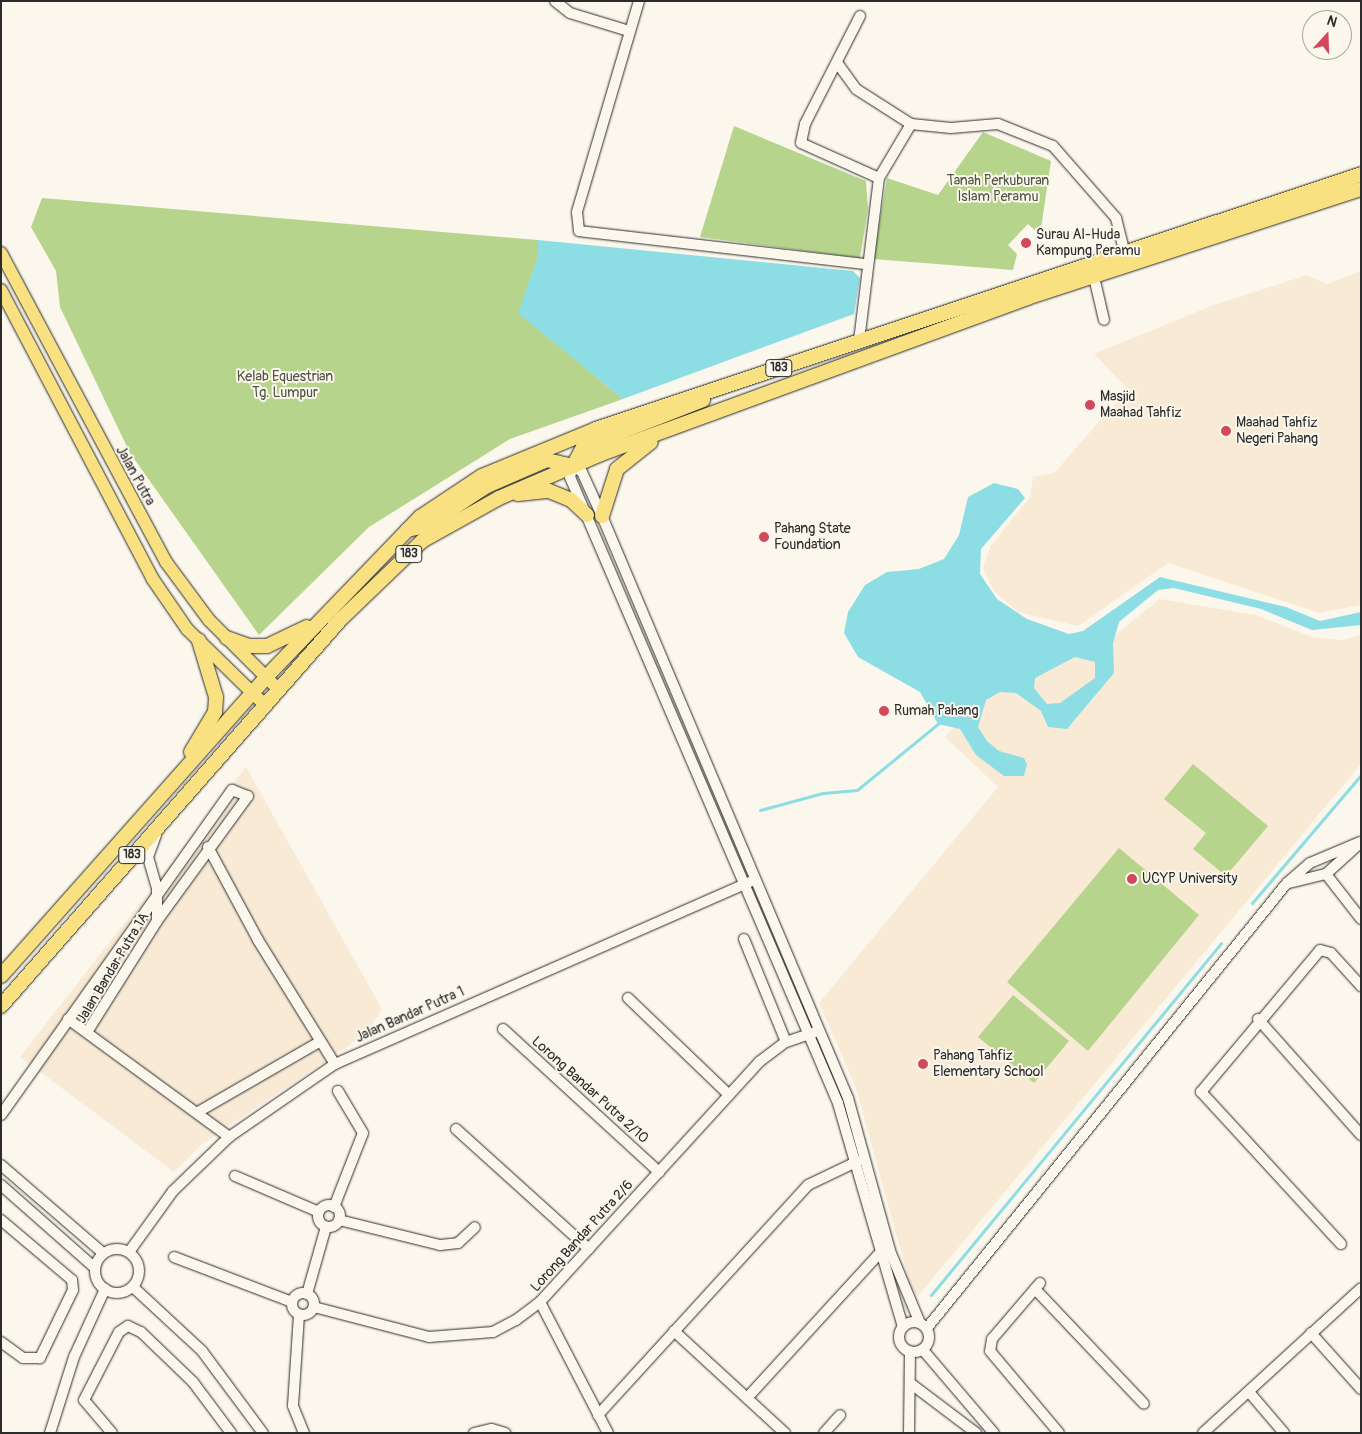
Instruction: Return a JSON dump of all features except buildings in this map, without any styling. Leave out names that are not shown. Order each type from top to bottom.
[{"type":"highway","name":"183","points":[[1,976],[266,677],[326,614],[420,517],[482,476],[596,429],[1124,250],[1361,174]]},
{"type":"highway","name":"183","points":[[1,1006],[340,620],[422,541],[499,498],[573,466],[678,426],[1094,277],[1361,189]]},
{"type":"highway","points":[[407,530],[426,526],[488,486],[547,460],[573,466],[583,447],[699,404],[712,390]]},
{"type":"highway","points":[[602,516],[618,469],[630,455],[678,426]]},
{"type":"highway","points":[[499,498],[549,492],[571,500],[587,514]]},
{"type":"highway","points":[[227,638],[249,646],[267,646],[285,641],[326,614]]},
{"type":"highway","points":[[170,784],[215,712],[214,683],[199,641]]},
{"type":"main road","name":"Jalan Putra","points":[[1,253],[166,562],[188,595],[227,638],[279,690]]},
{"type":"main road","points":[[1,290],[152,578],[199,641],[265,706]]},
{"type":"street","points":[[555,1],[570,13],[630,31]]},
{"type":"street","points":[[639,1],[577,212],[579,231],[866,264]]},
{"type":"street","points":[[860,16],[838,64],[805,124],[801,143],[879,178]]},
{"type":"street","points":[[838,64],[856,89],[911,124],[951,128],[998,124],[1044,140],[1109,208],[1119,226],[1124,250]]},
{"type":"street","points":[[859,341],[866,264],[879,178],[911,124]]},
{"type":"street","points":[[1094,277],[1104,320]]},
{"type":"street","points":[[750,882],[602,516],[582,472],[573,466],[570,477],[750,882],[814,1032],[848,1098],[890,1251],[930,1337],[923,1350]]},
{"type":"street","name":"Jalan Bandar Putra 1A","points":[[157,889],[232,790],[248,796],[208,847],[157,921],[87,1032],[198,1112],[229,1137]]},
{"type":"street","points":[[157,921],[157,889],[148,857],[163,820]]},
{"type":"street","points":[[1286,884],[1326,874],[1360,841]]},
{"type":"street","points":[[903,1327],[923,1325],[1286,884],[1310,864],[1360,841]]},
{"type":"street","points":[[208,847],[318,1042],[336,1064]]},
{"type":"street","points":[[1326,874],[1361,919]]},
{"type":"street","name":"Jalan Bandar Putra 1","points":[[129,1252],[173,1191],[229,1137],[336,1064],[750,882]]},
{"type":"street","points":[[1,1115],[157,889]]},
{"type":"street","points":[[744,939],[786,1042]]},
{"type":"street","points":[[1341,1244],[1202,1097],[1204,1085],[1258,1019],[1320,950],[1331,953],[1361,986]]},
{"type":"street","points":[[628,998],[729,1095]]},
{"type":"street","points":[[68,1019],[87,1032]]},
{"type":"street","points":[[1258,1019],[1361,1134]]},
{"type":"street","name":"Lorong Bandar Putra 2/10","points":[[503,1029],[659,1172]]},
{"type":"street","points":[[814,1032],[838,1103],[879,1254],[903,1327],[899,1341],[910,1352],[909,1433]]},
{"type":"street","name":"Lorong Bandar Putra 2/6","points":[[314,1307],[429,1338],[464,1338],[493,1332],[540,1302],[759,1062],[786,1042],[814,1032]]},
{"type":"street","points":[[198,1112],[318,1042]]},
{"type":"street","points":[[338,1091],[363,1133],[360,1151],[334,1207],[339,1220]]},
{"type":"street","points":[[456,1129],[589,1249]]},
{"type":"street","points":[[598,1415],[808,1185],[854,1162],[866,1159]]},
{"type":"street","points":[[1,1165],[103,1253]]},
{"type":"street","points":[[235,1176],[319,1212],[334,1207]]},
{"type":"street","points":[[1,1185],[95,1268]]},
{"type":"street","points":[[319,1212],[320,1222],[326,1227]]},
{"type":"street","points":[[1,1220],[72,1280],[71,1296],[44,1354],[35,1360],[23,1358],[1,1342]]},
{"type":"street","points":[[299,1314],[306,1315],[314,1307],[307,1294],[326,1227],[339,1220],[440,1245],[458,1243],[475,1227]]},
{"type":"street","points":[[116,1249],[129,1252],[140,1268],[133,1287],[120,1293],[105,1289],[97,1280],[95,1268],[103,1253],[116,1249]]},
{"type":"street","points":[[747,1398],[879,1254]]},
{"type":"street","points":[[174,1257],[292,1302],[299,1314],[293,1406],[304,1433]]},
{"type":"street","points":[[1059,1433],[990,1351],[992,1339],[1038,1286],[1144,1404]]},
{"type":"street","points":[[133,1287],[202,1351],[263,1433]]},
{"type":"street","points":[[1202,1433],[1361,1288]]},
{"type":"street","points":[[50,1433],[74,1357],[105,1289]]},
{"type":"street","points":[[292,1302],[298,1294],[307,1294]]},
{"type":"street","points":[[540,1302],[608,1433]]},
{"type":"street","points":[[112,1433],[84,1400],[119,1332],[128,1326],[141,1332],[193,1382],[231,1433]]},
{"type":"street","points":[[674,1331],[785,1433]]},
{"type":"street","points":[[1311,1333],[1361,1389]]},
{"type":"street","points":[[910,1352],[923,1350]]},
{"type":"street","points":[[923,1350],[994,1433]]},
{"type":"street","points":[[910,1383],[976,1433]]},
{"type":"street","points":[[1249,1392],[1284,1433]]},
{"type":"street","points":[[824,1433],[840,1415]]},
{"type":"street","points":[[474,1433],[492,1429],[506,1433]]},
{"type":"shaded area","name":"Maahad Tahfiz Negeri Pahang","points":[[1361,271],[1361,605],[1319,613],[1168,563],[1078,626],[1018,612],[993,590],[983,568],[991,546],[1030,497],[1033,477],[1054,473],[1128,389],[1094,354],[1211,306],[1307,275],[1327,284]]},
{"type":"shaded area","name":"UCYP University","points":[[1160,599],[1256,615],[1312,637],[1341,640],[1361,635],[1361,764],[918,1296],[911,1288],[855,1085],[819,1003],[998,787],[945,737],[996,680],[1099,648]]},
{"type":"shaded area","points":[[246,767],[382,1009],[366,1034],[201,1145],[174,1172],[20,1057]]},
{"type":"green space","points":[[734,126],[866,181],[868,209],[860,258],[700,237]]},
{"type":"green space","name":"Tanah Perkuburan Islam Peramu","points":[[983,132],[1051,161],[1040,235],[1028,224],[1008,245],[1017,254],[1013,270],[873,259],[887,178],[938,195]]},
{"type":"green space","name":"Kelab Equestrian Tg. Lumpur","points":[[42,198],[538,240],[538,256],[519,313],[623,399],[510,439],[369,527],[259,635],[130,453],[60,307],[56,271],[31,227]]},
{"type":"green space","points":[[1193,764],[1268,826],[1226,876],[1193,849],[1206,833],[1164,799]]},
{"type":"green space","points":[[1119,848],[1199,915],[1088,1051],[1007,982]]},
{"type":"green space","points":[[1013,995],[1069,1041],[1034,1083],[978,1037]]},
{"type":"water","points":[[538,240],[853,271],[860,278],[854,314],[623,399],[518,313],[538,256]]},
{"type":"water","points":[[994,483],[1018,489],[1025,498],[981,549],[980,574],[997,599],[1027,619],[1069,634],[1083,631],[1160,577],[1286,607],[1320,621],[1361,612],[1361,625],[1312,630],[1261,609],[1174,588],[1158,590],[1119,622],[1113,643],[1114,673],[1067,729],[1048,727],[1041,711],[1016,693],[1000,692],[986,700],[978,727],[987,741],[999,751],[1024,758],[1027,764],[1024,776],[1004,776],[976,755],[960,729],[938,724],[920,692],[858,657],[844,633],[848,612],[865,585],[887,572],[919,569],[944,559],[959,535],[968,497]],"holes":[[[1075,657],[1095,662],[1095,678],[1060,703],[1047,704],[1034,688],[1035,678]]]},
{"type":"waterway","points":[[760,810],[823,793],[857,790],[940,722]]},
{"type":"waterway","points":[[1252,903],[1361,775]]},
{"type":"waterway","points":[[931,1295],[1221,943]]},
{"type":"place","name":"Surau Al-Huda Kampung Peramu","points":[[1026,243]]},
{"type":"place","name":"Masjid Maahad Tahfiz","points":[[1090,405]]},
{"type":"place","name":"Maahad Tahfiz Negeri Pahang","points":[[1226,431]]},
{"type":"place","name":"Pahang State Foundation","points":[[764,537]]},
{"type":"place","name":"Rumah Pahang","points":[[884,711]]},
{"type":"place","name":"UCYP University","points":[[1132,879]]},
{"type":"place","name":"Pahang Tahfiz Elementary School","points":[[923,1064]]}]
